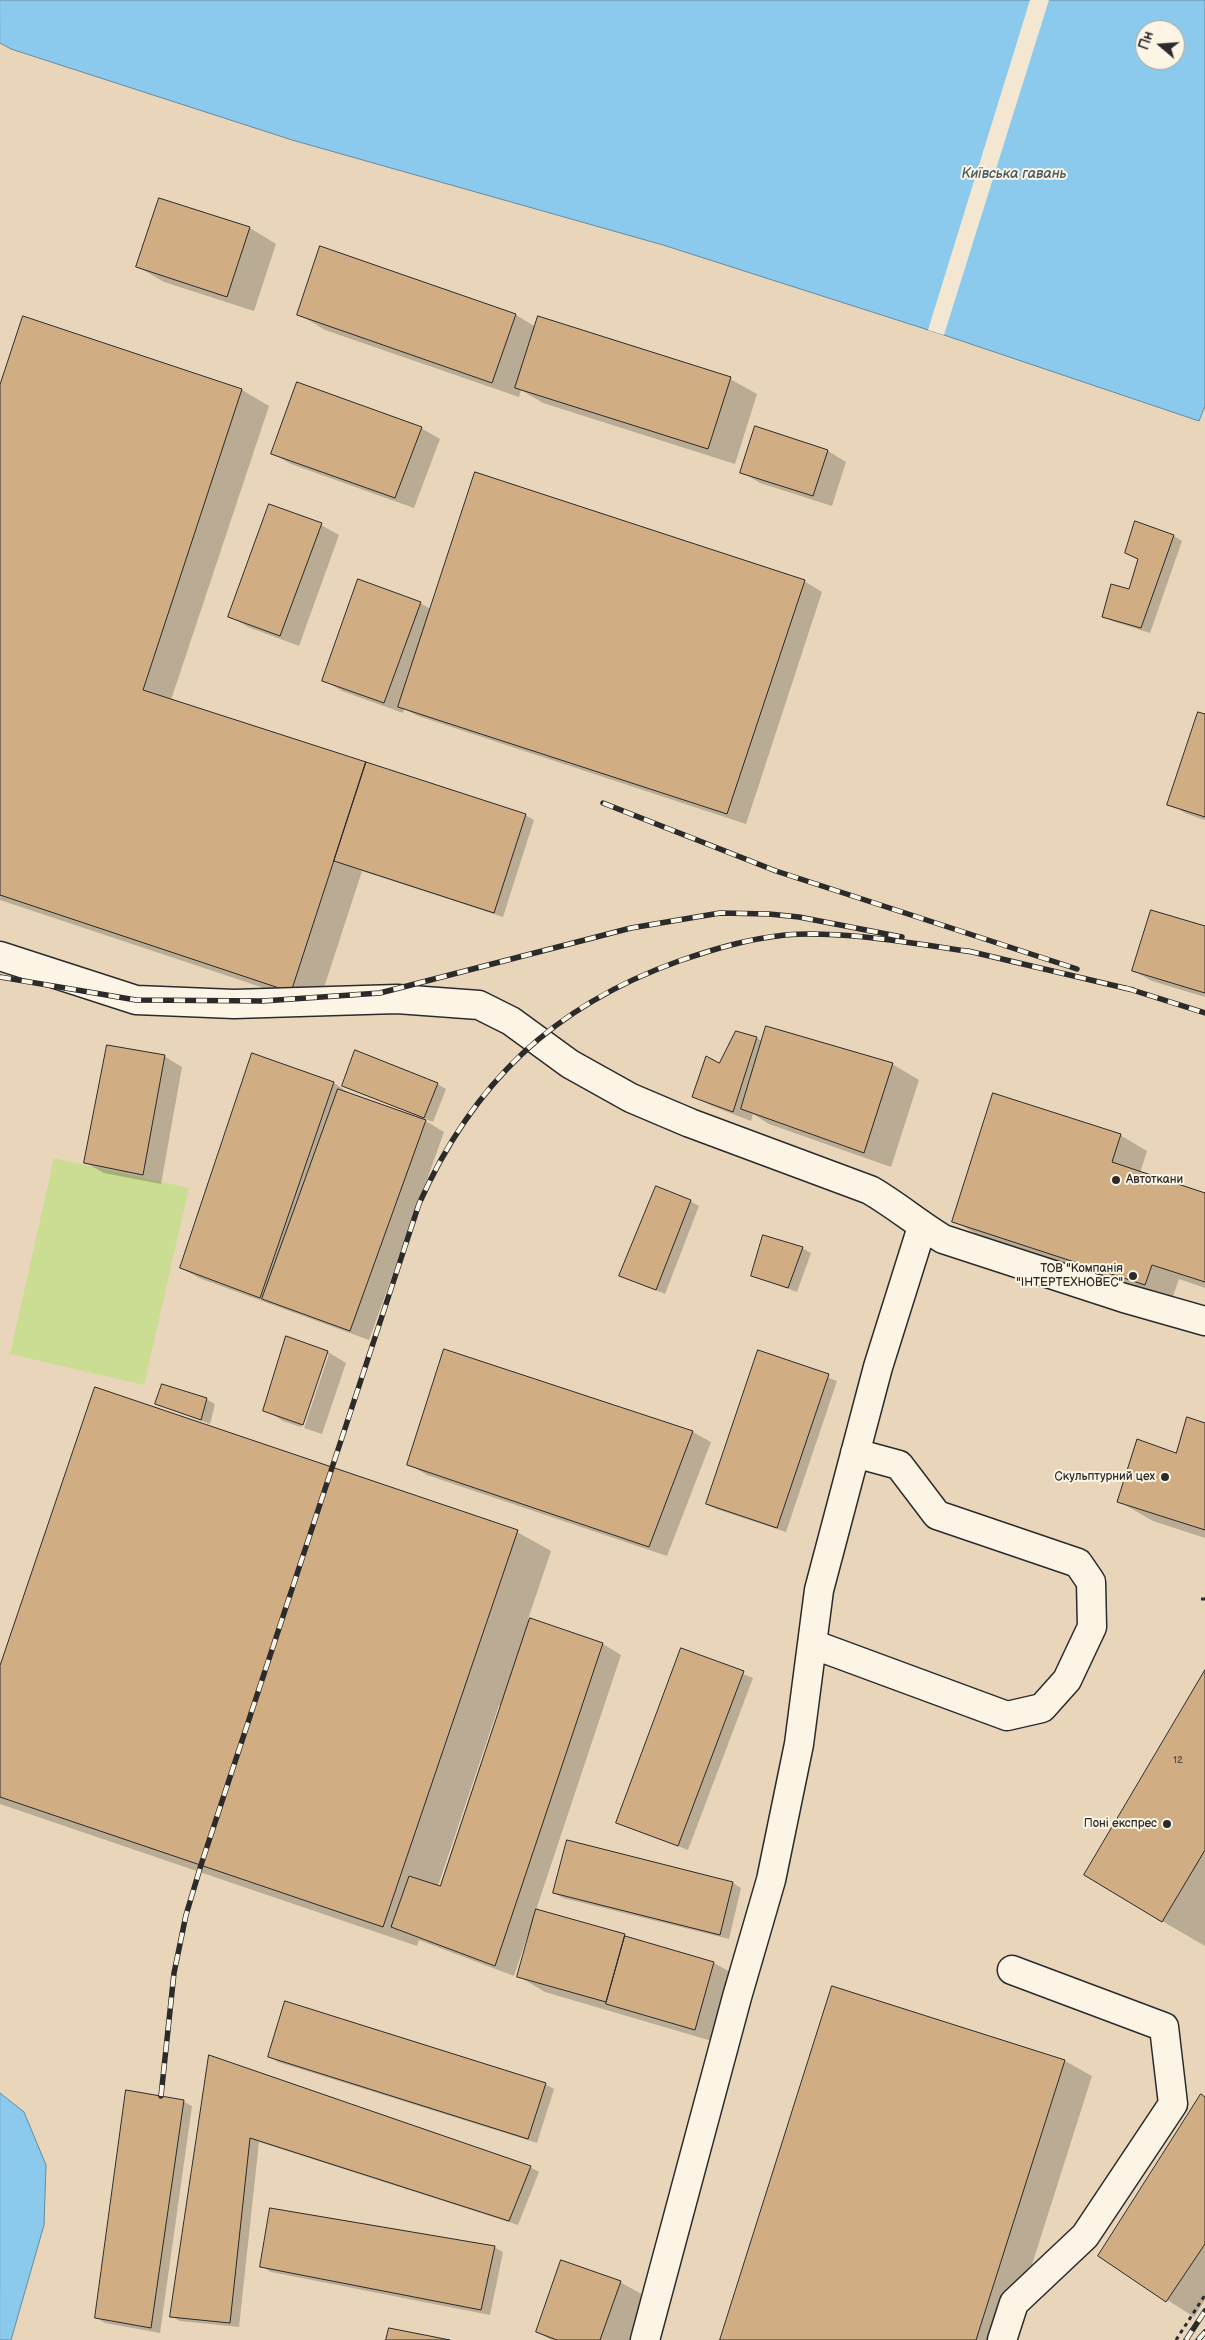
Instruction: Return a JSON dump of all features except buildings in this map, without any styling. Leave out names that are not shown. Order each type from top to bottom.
[{"type":"lane","points":[[0,956],[136,1000],[234,1004],[397,999],[480,1005],[511,1021],[570,1064],[631,1098],[690,1123],[870,1190],[890,1202],[922,1227],[943,1239],[1124,1298],[1205,1321]]},
{"type":"lane","points":[[645,2340],[737,1997],[771,1880],[799,1744],[819,1590],[878,1367],[922,1227]]},
{"type":"lane","points":[[812,1644],[1007,1716],[1042,1708],[1066,1680],[1092,1627],[1091,1582],[1078,1563],[937,1515],[899,1465],[855,1453]]},
{"type":"lane","points":[[1002,2340],[1014,2303],[1085,2236],[1173,2104],[1164,2027],[1012,1970]]},
{"type":"path","points":[[1176,2340],[1205,2296]]},
{"type":"shaded area","points":[[0,43],[11,49],[292,140],[663,245],[944,335],[1199,420],[1205,406],[1205,2340],[11,2340],[44,2225],[24,2112],[0,2093]]},
{"type":"green space","points":[[54,1158],[189,1188],[144,1385],[10,1354]]},
{"type":"water","name":"Київська гавань","points":[[0,0],[1205,0],[1205,406],[1199,421],[944,335],[663,245],[292,140],[11,49],[0,43]]},
{"type":"water","points":[[0,2093],[24,2112],[46,2165],[44,2225],[11,2340],[0,2340]]},
{"type":"pier","points":[[1030,0],[1049,0],[944,335],[928,330]]},
{"type":"railway","points":[[603,803],[776,871],[1077,969]]},
{"type":"railway","points":[[0,977],[136,1000],[263,1001],[380,993],[631,928],[720,913],[799,917],[902,937]]},
{"type":"railway","points":[[161,2096],[174,1973],[186,1915],[201,1865],[419,1204],[441,1161],[465,1121],[492,1086],[522,1054],[556,1026],[593,1001],[634,979],[679,961],[757,939],[807,934],[854,936],[973,952]]},
{"type":"railway","points":[[968,951],[1133,990]]},
{"type":"railway","points":[[1126,988],[1205,1013]]},
{"type":"railway","points":[[1186,2340],[1205,2311]]},
{"type":"railway","points":[[1198,2340],[1205,2332]]},
{"type":"place","name":"Автоткани","points":[[1116,1180]]},
{"type":"place","name":"ТОВ \"Компанія \"ІНТЕРТЕХНОВЕС\"","points":[[1133,1276]]},
{"type":"place","name":"Скульптурний цех","points":[[1165,1477]]},
{"type":"place","name":"Поні експрес","points":[[1167,1824]]}]
